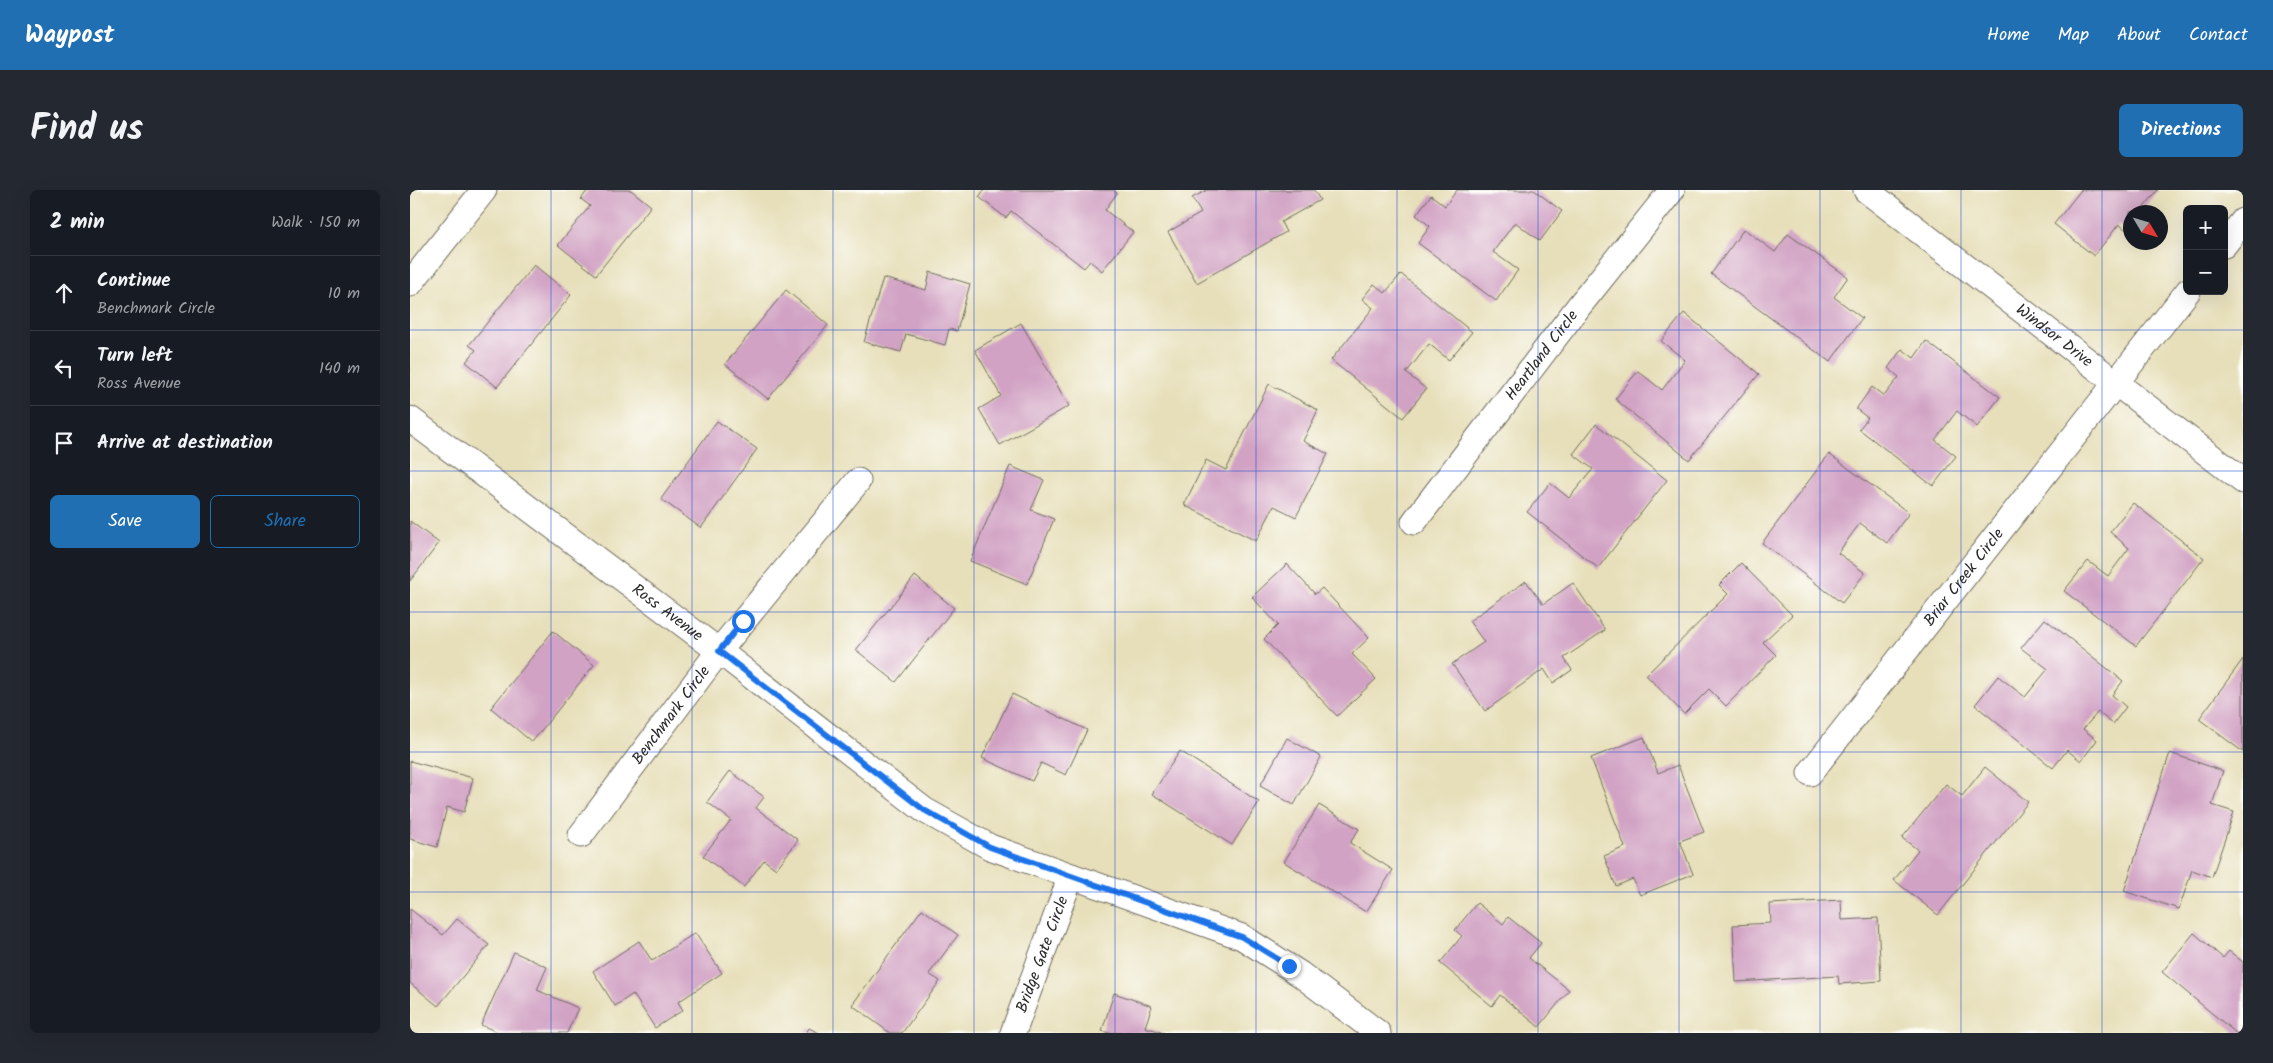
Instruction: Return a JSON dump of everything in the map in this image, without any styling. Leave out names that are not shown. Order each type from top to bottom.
[{"type":"street","points":[[410,284],[484,190]]},
{"type":"street","name":"Heartland Circle","points":[[1414,522],[1579,306],[1672,190]]},
{"type":"street","name":"Windsor Drive","points":[[1866,190],[2243,481]]},
{"type":"street","points":[[2228,240],[2243,221]]},
{"type":"street","name":"Briar Creek Circle","points":[[1810,773],[2185,295]]},
{"type":"street","name":"Ross Avenue","points":[[410,419],[719,651],[924,810],[990,847],[1242,937],[1300,974],[1378,1033]]},
{"type":"street","name":"Benchmark Circle","points":[[581,835],[719,651],[858,481]]},
{"type":"street","name":"Bridge Gate Circle","points":[[1013,1033],[1071,876]]},
{"type":"building","points":[[588,190],[631,190],[651,206],[596,275],[558,245],[590,206],[581,199]]},
{"type":"building","points":[[984,190],[1113,190],[1117,193],[1105,210],[1133,232],[1102,271],[1090,261],[1084,268],[1011,211],[1006,218],[979,197]]},
{"type":"building","points":[[1207,190],[1314,190],[1320,200],[1281,222],[1286,232],[1197,283],[1168,232],[1201,213],[1192,198]]},
{"type":"building","points":[[1457,190],[1534,190],[1562,211],[1540,241],[1515,222],[1493,252],[1518,270],[1496,301],[1418,243],[1430,226],[1416,215],[1431,195],[1445,206]]},
{"type":"building","points":[[2081,190],[2158,190],[2146,205],[2123,205],[2123,227],[2119,224],[2094,256],[2054,224]]},
{"type":"building","points":[[1744,229],[1775,252],[1788,234],[1848,277],[1834,297],[1862,318],[1830,362],[1711,274]]},
{"type":"building","points":[[534,265],[571,295],[497,387],[466,362],[476,350],[469,345]]},
{"type":"building","points":[[930,272],[970,284],[957,331],[949,329],[945,345],[906,334],[901,352],[864,342],[883,278],[926,290]]},
{"type":"building","points":[[1401,274],[1472,332],[1449,360],[1429,344],[1406,373],[1426,389],[1403,418],[1331,360],[1373,308],[1362,299],[1374,284],[1385,293]]},
{"type":"building","points":[[786,290],[828,325],[768,399],[725,364]]},
{"type":"building","points":[[1684,313],[1759,374],[1689,460],[1615,399],[1638,371],[1662,390],[1685,360],[1661,341]]},
{"type":"building","points":[[1021,323],[1069,406],[1000,445],[979,409],[1001,396],[975,350]]},
{"type":"building","points":[[1926,341],[2000,397],[1977,427],[1957,411],[1935,440],[1956,456],[1933,486],[1859,429],[1868,418],[1856,409],[1872,387],[1884,396],[1899,377],[1888,368],[1902,349],[1914,358]]},
{"type":"building","points":[[1269,384],[1318,410],[1303,441],[1328,454],[1296,517],[1274,506],[1256,541],[1184,505],[1206,460],[1226,470]]},
{"type":"building","points":[[717,421],[757,449],[701,528],[661,499]]},
{"type":"building","points":[[1596,424],[1667,480],[1598,568],[1527,512],[1550,483],[1569,498],[1593,469],[1573,454]]},
{"type":"building","points":[[1829,454],[1909,513],[1887,543],[1860,523],[1838,553],[1865,573],[1842,603],[1762,543]]},
{"type":"building","points":[[1010,466],[1044,480],[1031,510],[1054,519],[1027,584],[970,561]]},
{"type":"building","points":[[2133,503],[2204,558],[2136,646],[2064,591],[2088,561],[2108,576],[2129,548],[2110,532]]},
{"type":"building","points":[[410,521],[439,543],[410,581]]},
{"type":"building","points":[[1741,563],[1792,615],[1763,642],[1776,655],[1726,706],[1709,689],[1684,714],[1646,675],[1728,594],[1719,585]]},
{"type":"building","points":[[1287,564],[1315,594],[1322,588],[1369,638],[1352,654],[1376,679],[1337,716],[1264,639],[1278,625],[1252,597]]},
{"type":"building","points":[[915,576],[954,608],[896,682],[856,650]]},
{"type":"building","points":[[1526,581],[1543,604],[1573,583],[1605,630],[1564,658],[1572,670],[1553,683],[1544,669],[1485,711],[1452,664],[1484,642],[1469,621]]},
{"type":"building","points":[[2045,619],[2123,681],[2112,695],[2126,707],[2113,724],[2098,712],[2083,729],[2097,740],[2081,761],[2067,750],[2053,768],[1975,705],[1998,676],[2025,697],[2048,669],[2021,648]]},
{"type":"building","points":[[553,631],[594,665],[532,742],[491,708]]},
{"type":"building","points":[[2243,659],[2243,752],[2199,719]]},
{"type":"building","points":[[1012,694],[1087,730],[1066,775],[1041,763],[1032,781],[982,758]]},
{"type":"building","points":[[1644,737],[1658,773],[1678,765],[1704,832],[1680,841],[1693,874],[1640,895],[1633,879],[1616,886],[1604,856],[1625,847],[1591,758]]},
{"type":"building","points":[[1287,738],[1321,757],[1294,805],[1260,786]]},
{"type":"building","points":[[1180,751],[1259,802],[1232,845],[1152,794]]},
{"type":"building","points":[[2170,753],[2223,771],[2212,805],[2234,812],[2212,877],[2192,870],[2179,909],[2124,891]]},
{"type":"building","points":[[410,761],[473,778],[464,812],[447,807],[437,847],[410,839]]},
{"type":"building","points":[[1985,767],[2028,802],[1938,915],[1894,880],[1918,850],[1902,838],[1946,784],[1962,796]]},
{"type":"building","points":[[730,771],[764,797],[756,808],[798,840],[776,869],[764,860],[744,887],[703,856],[731,820],[707,802]]},
{"type":"building","points":[[1319,805],[1359,829],[1350,843],[1393,870],[1366,912],[1284,862]]},
{"type":"building","points":[[1841,900],[1842,920],[1878,918],[1881,981],[1839,984],[1838,976],[1736,982],[1733,925],[1771,923],[1770,904]]},
{"type":"building","points":[[1477,903],[1503,924],[1508,917],[1541,943],[1529,958],[1569,990],[1539,1027],[1500,995],[1492,1006],[1440,963],[1462,936],[1455,930]]},
{"type":"building","points":[[410,909],[443,935],[457,919],[489,945],[438,1006],[410,983]]},
{"type":"building","points":[[922,909],[958,935],[929,974],[940,981],[902,1033],[890,1033],[852,1005]]},
{"type":"building","points":[[695,933],[722,973],[678,1002],[683,1010],[655,1028],[633,994],[615,1006],[593,971],[639,941],[652,961]]},
{"type":"building","points":[[2194,933],[2223,958],[2229,951],[2243,962],[2243,1033],[2236,1033],[2162,972]]},
{"type":"building","points":[[514,952],[547,967],[537,990],[578,1008],[567,1033],[500,1033],[481,1025]]},
{"type":"building","points":[[1114,993],[1152,1006],[1145,1027],[1164,1033],[1109,1033],[1102,1031]]},
{"type":"building","points":[[809,1028],[819,1033],[806,1033]]},
{"type":"route","points":[[743,621],[719,651],[924,810],[990,847],[1242,937],[1289,966]]}]
